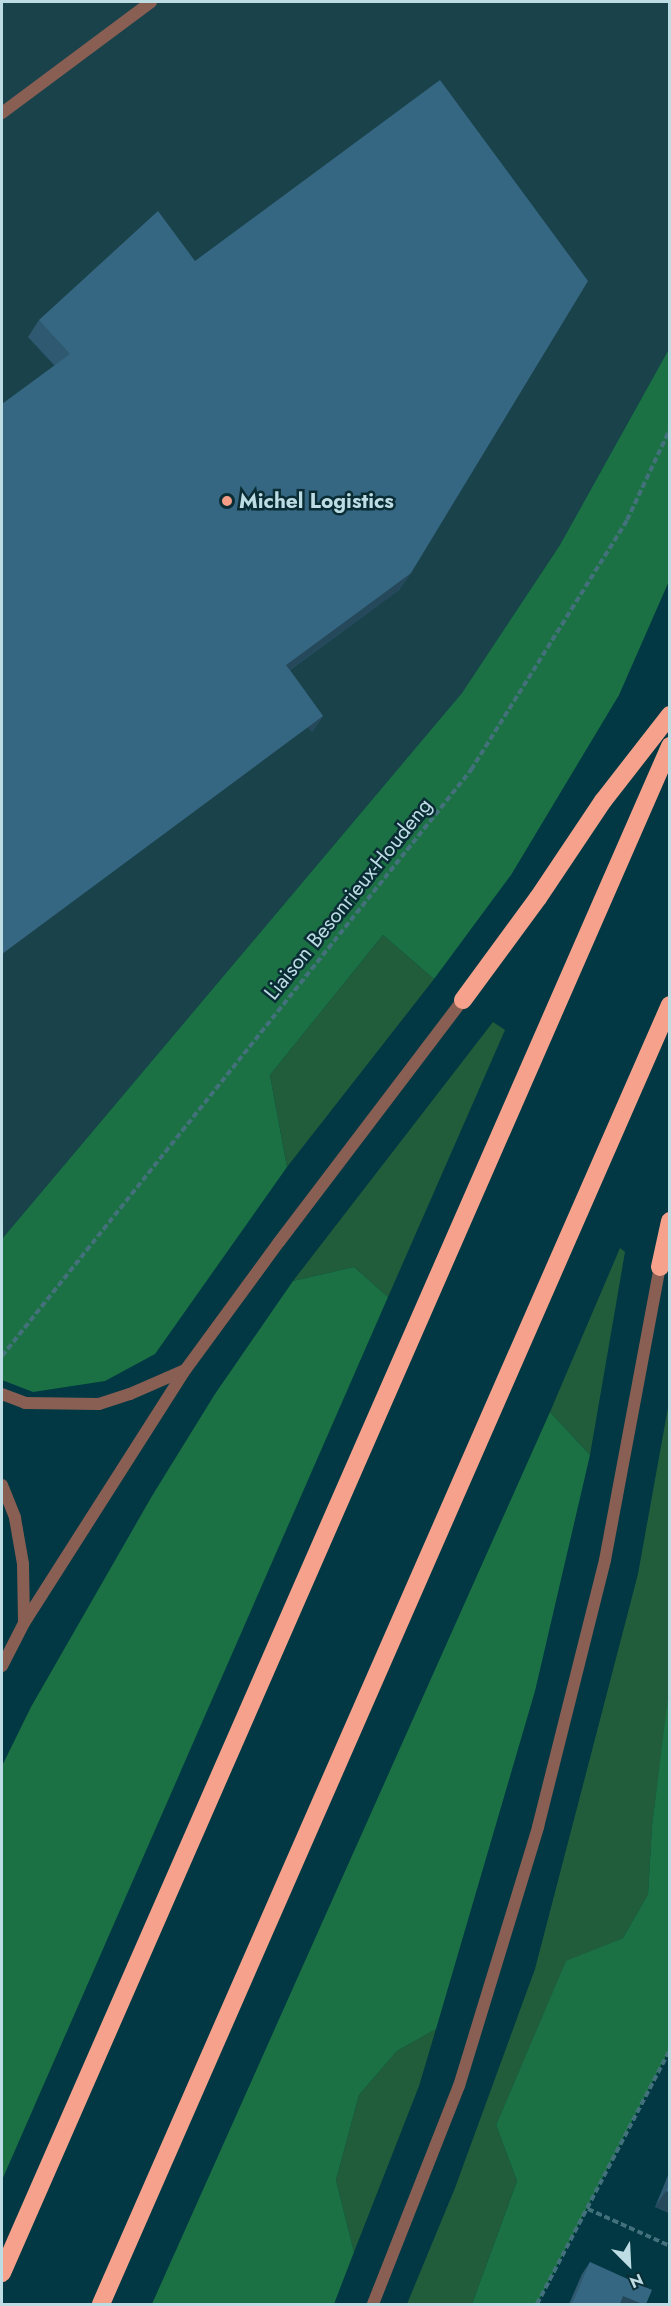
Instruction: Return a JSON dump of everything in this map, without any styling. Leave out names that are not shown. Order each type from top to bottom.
[{"type":"highway","points":[[463,1000],[538,898],[603,801],[669,715]]},
{"type":"highway","points":[[2,2273],[669,746]]},
{"type":"highway","points":[[101,2304],[669,1005]]},
{"type":"highway","points":[[660,1267],[669,1221]]},
{"type":"street","points":[[2,113],[151,2]]},
{"type":"street","points":[[2,1666],[24,1623],[186,1369],[279,1242],[463,1000]]},
{"type":"street","points":[[373,2304],[459,2086],[538,1827],[605,1560],[660,1267]]},
{"type":"street","points":[[2,1394],[25,1403],[99,1404],[130,1394],[186,1369]]},
{"type":"street","points":[[2,1485],[15,1518],[23,1564],[24,1623]]},
{"type":"path","name":"Liaison Besonrieux-Houdeng","points":[[2,1356],[471,770],[627,520],[669,429]]},
{"type":"path","points":[[537,2304],[669,2050]]},
{"type":"path","points":[[588,2209],[669,2246]]},
{"type":"shaded area","points":[[2,2],[669,2],[669,349],[560,545],[462,693],[2,1239]]},
{"type":"green space","points":[[669,349],[669,581],[619,695],[511,875],[434,979],[383,935],[270,1075],[287,1167],[155,1354],[105,1381],[33,1392],[2,1380],[2,1239],[462,693],[560,545]]},
{"type":"green space","points":[[383,935],[434,979],[287,1167],[270,1075]]},
{"type":"green space","points":[[493,1022],[505,1030],[388,1297],[354,1267],[293,1281]]},
{"type":"green space","points":[[620,1248],[625,1252],[590,1455],[550,1412]]},
{"type":"green space","points":[[354,1267],[388,1297],[2,2180],[2,1766],[31,1707],[152,1496],[215,1394],[293,1281]]},
{"type":"green space","points":[[669,1402],[670,1690],[652,1826],[648,1894],[623,1938],[566,1962],[496,2125],[517,2181],[472,2304],[407,2304],[455,2188],[535,1969],[638,1574]]},
{"type":"green space","points":[[550,1412],[590,1455],[535,1691],[436,2029],[397,2051],[359,2095],[336,2180],[354,2252],[334,2304],[152,2304]]},
{"type":"green space","points":[[669,1690],[669,2050],[537,2304],[472,2304],[517,2181],[496,2125],[566,1961],[623,1938],[648,1894],[652,1826]]},
{"type":"green space","points":[[436,2029],[419,2086],[354,2252],[336,2180],[359,2095],[397,2051]]},
{"type":"building","name":"Michel Logistics","points":[[440,80],[588,281],[411,573],[286,665],[323,716],[2,954],[2,404],[70,354],[39,320],[158,211],[195,261]]},
{"type":"building","points":[[590,2262],[652,2290],[646,2304],[623,2296],[620,2304],[572,2304]]},
{"type":"place","name":"Michel Logistics","points":[[227,501]]}]
